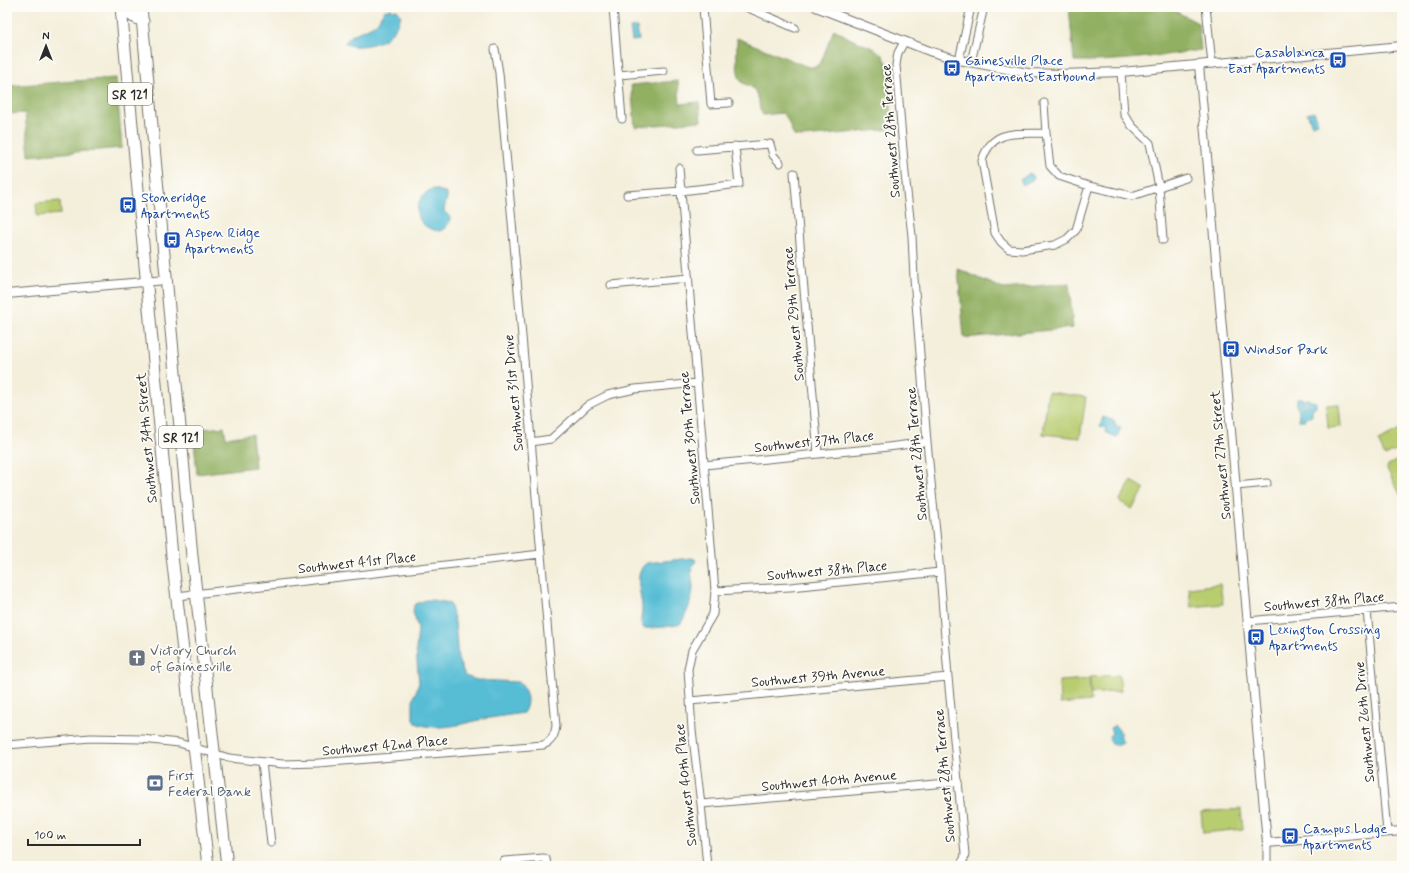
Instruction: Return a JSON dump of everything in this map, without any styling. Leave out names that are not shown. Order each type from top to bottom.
[{"type":"main road","name":"Southwest 34th Street","points":[[121,7],[177,596],[208,866]]},
{"type":"main road","points":[[131,7],[132,16],[143,21]]},
{"type":"main road","name":"SR 121","points":[[141,7],[197,594],[227,866]]},
{"type":"street","points":[[613,7],[622,119]]},
{"type":"street","points":[[704,7],[711,104],[729,103]]},
{"type":"street","points":[[747,7],[795,28]]},
{"type":"street","points":[[816,7],[904,42],[959,60],[1028,73],[1062,74],[1121,72],[1402,46]]},
{"type":"street","points":[[959,60],[971,7]]},
{"type":"street","points":[[971,62],[984,7]]},
{"type":"street","points":[[1206,7],[1212,64]]},
{"type":"street","name":"Southwest 28th Terrace","points":[[904,42],[898,53],[896,64],[905,174],[912,236],[927,442],[965,854],[960,865]]},
{"type":"street","name":"Southwest 31st Drive","points":[[495,49],[499,73],[556,726],[554,735]]},
{"type":"street","name":"Southwest 27th Street","points":[[1199,65],[1268,843]]},
{"type":"street","points":[[619,75],[664,71]]},
{"type":"street","points":[[1121,72],[1124,114],[1132,126],[1150,143],[1159,187],[1163,240]]},
{"type":"street","points":[[1044,104],[1050,166],[1059,176],[1090,186],[1132,196],[1186,178]]},
{"type":"street","points":[[1046,133],[1010,134],[992,142],[985,150],[982,161],[995,233],[1000,242],[1009,249],[1022,250],[1055,245],[1067,239],[1076,230],[1090,186]]},
{"type":"street","points":[[697,150],[770,144],[773,154],[780,163]]},
{"type":"street","points":[[627,195],[681,191],[739,184],[735,146]]},
{"type":"street","name":"Southwest 30th Terrace","points":[[679,168],[716,592],[713,614],[692,650],[688,669],[690,701]]},
{"type":"street","name":"Southwest 29th Terrace","points":[[794,173],[818,454]]},
{"type":"street","points":[[611,285],[689,278]]},
{"type":"street","points":[[7,294],[166,280]]},
{"type":"street","points":[[531,442],[551,439],[588,405],[608,395],[635,389],[697,383]]},
{"type":"street","name":"Southwest 37th Place","points":[[704,465],[927,442]]},
{"type":"street","points":[[1236,486],[1267,483]]},
{"type":"street","name":"Southwest 41st Place","points":[[177,596],[541,554]]},
{"type":"street","name":"Southwest 38th Place","points":[[716,592],[940,572]]},
{"type":"street","name":"Southwest 38th Place","points":[[1248,621],[1402,606]]},
{"type":"street","name":"Southwest 26th Drive","points":[[1367,610],[1387,832]]},
{"type":"street","name":"Southwest 39th Avenue","points":[[690,701],[948,677]]},
{"type":"street","name":"Southwest 40th Place","points":[[690,701],[707,866]]},
{"type":"street","name":"Southwest 42nd Place","points":[[7,745],[111,738],[179,743],[229,758],[283,764],[318,764],[543,745],[551,741],[554,735]]},
{"type":"street","points":[[262,762],[270,843]]},
{"type":"street","name":"Southwest 40th Avenue","points":[[701,804],[959,782]]},
{"type":"street","points":[[1267,866],[1268,843],[1402,831]]},
{"type":"street","points":[[502,866],[504,861],[544,858],[546,859],[547,865]]},
{"type":"green space","points":[[1069,7],[1173,7],[1177,12],[1198,23],[1201,50],[1122,60],[1074,61]]},
{"type":"green space","points":[[834,29],[849,38],[875,49],[883,55],[887,63],[893,129],[802,137],[794,136],[783,113],[763,115],[760,110],[756,92],[753,88],[740,80],[737,62],[737,38],[808,67],[815,67],[821,62]]},
{"type":"green space","points":[[116,78],[122,148],[29,156],[25,113],[7,114],[7,86]]},
{"type":"green space","points":[[678,81],[680,104],[699,102],[701,121],[635,127],[631,85]]},
{"type":"green space","points":[[60,201],[61,214],[37,216],[36,203]]},
{"type":"green space","points":[[958,269],[1004,289],[1069,283],[1073,328],[964,338]]},
{"type":"green space","points":[[1048,392],[1086,397],[1080,438],[1043,434]]},
{"type":"green space","points":[[1339,404],[1341,427],[1328,428],[1326,405]]},
{"type":"green space","points":[[224,427],[226,438],[252,434],[255,467],[197,474],[193,430]]},
{"type":"green space","points":[[1402,429],[1402,448],[1385,456],[1378,441]]},
{"type":"green space","points":[[1402,458],[1402,498],[1387,469],[1388,465]]},
{"type":"green space","points":[[1132,481],[1145,489],[1132,509],[1119,501]]},
{"type":"green space","points":[[1220,584],[1223,604],[1191,607],[1189,588]]},
{"type":"green space","points":[[1119,675],[1121,691],[1091,694],[1090,677]]},
{"type":"green space","points":[[1089,679],[1091,701],[1060,704],[1059,681]]},
{"type":"green space","points":[[1241,809],[1243,829],[1203,833],[1201,812]]},
{"type":"water","points":[[390,9],[397,10],[401,15],[399,22],[391,34],[385,39],[376,43],[359,46],[345,43],[351,36],[375,24],[384,11]]},
{"type":"water","points":[[637,27],[639,40],[632,41],[630,28]]},
{"type":"water","points":[[1314,111],[1318,123],[1312,125],[1307,113]]},
{"type":"water","points":[[1030,173],[1034,179],[1023,185],[1020,180]]},
{"type":"water","points":[[433,189],[444,192],[447,196],[444,211],[450,217],[450,222],[440,231],[431,229],[424,225],[418,212],[418,205],[421,199],[426,193]]},
{"type":"water","points":[[1297,398],[1303,398],[1304,408],[1306,407],[1305,399],[1316,402],[1316,406],[1312,409],[1312,416],[1305,417],[1305,420],[1299,420],[1296,405]]},
{"type":"water","points":[[1103,417],[1115,421],[1114,425],[1121,428],[1117,437],[1105,432],[1106,428],[1100,426]]},
{"type":"water","points":[[691,558],[695,559],[696,563],[694,564],[692,570],[692,598],[680,624],[674,626],[643,628],[641,621],[642,603],[639,584],[642,567],[647,563]]},
{"type":"water","points":[[425,600],[450,603],[455,622],[458,659],[465,676],[477,680],[519,682],[522,685],[527,697],[523,713],[441,727],[424,726],[416,723],[413,718],[413,700],[419,683],[416,650],[418,628],[413,612],[414,605]]},
{"type":"water","points":[[1115,725],[1122,734],[1119,736],[1123,742],[1118,745],[1112,744],[1109,738],[1112,733],[1110,728]]},
{"type":"place","name":"Casablanca East Apartments","points":[[1338,60]]},
{"type":"place","name":"Gainesville Place Apartments Eastbound","points":[[952,68]]},
{"type":"place","name":"Stoneridge Apartments","points":[[128,205]]},
{"type":"place","name":"Aspen Ridge Apartments","points":[[172,240]]},
{"type":"place","name":"Windsor Park","points":[[1231,349]]},
{"type":"place","name":"Lexington Crossing Apartments","points":[[1256,637]]},
{"type":"place","name":"Victory Church of Gainesville","points":[[137,658]]},
{"type":"place","name":"First Federal Bank","points":[[155,783]]},
{"type":"place","name":"Campus Lodge Apartments","points":[[1290,836]]}]
